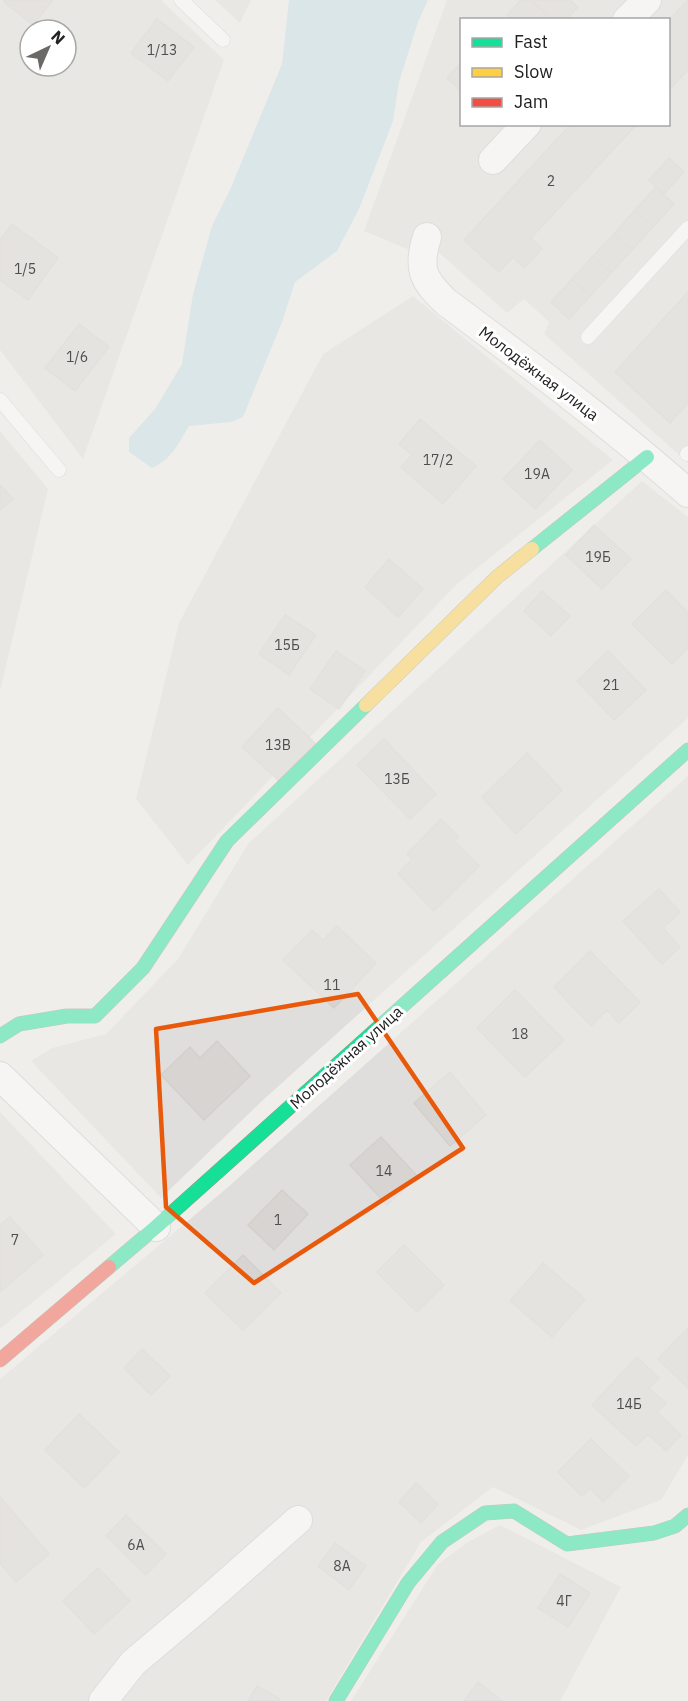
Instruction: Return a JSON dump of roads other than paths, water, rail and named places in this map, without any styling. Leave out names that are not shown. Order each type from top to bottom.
[{"type":"street","points":[[629,18],[647,0]]},
{"type":"street","points":[[493,160],[524,126]]},
{"type":"street","name":"Молодёжная улица","points":[[427,237],[422,254],[422,268],[430,287],[446,302],[566,392],[688,493]]},
{"type":"street","points":[[0,1036],[19,1024],[67,1016],[95,1016],[143,968],[227,841],[496,577],[647,457]]},
{"type":"street","name":"Молодёжная улица","points":[[0,1360],[156,1227],[688,750]]},
{"type":"street","points":[[0,1076],[156,1227]]},
{"type":"street","points":[[336,1701],[408,1583],[442,1542],[485,1513],[514,1511],[567,1544],[654,1533],[675,1526],[688,1515]]},
{"type":"street","points":[[103,1701],[133,1664],[298,1520]]},
{"type":"lane","points":[[181,0],[223,40]]},
{"type":"lane","points":[[588,337],[688,228]]},
{"type":"lane","points":[[0,400],[59,470]]},
{"type":"water","points":[[289,0],[428,0],[418,22],[399,82],[393,121],[359,209],[337,251],[295,282],[282,322],[243,417],[231,422],[189,426],[170,456],[152,468],[129,452],[129,438],[155,409],[182,364],[193,294],[212,226],[230,190],[282,64]]}]
